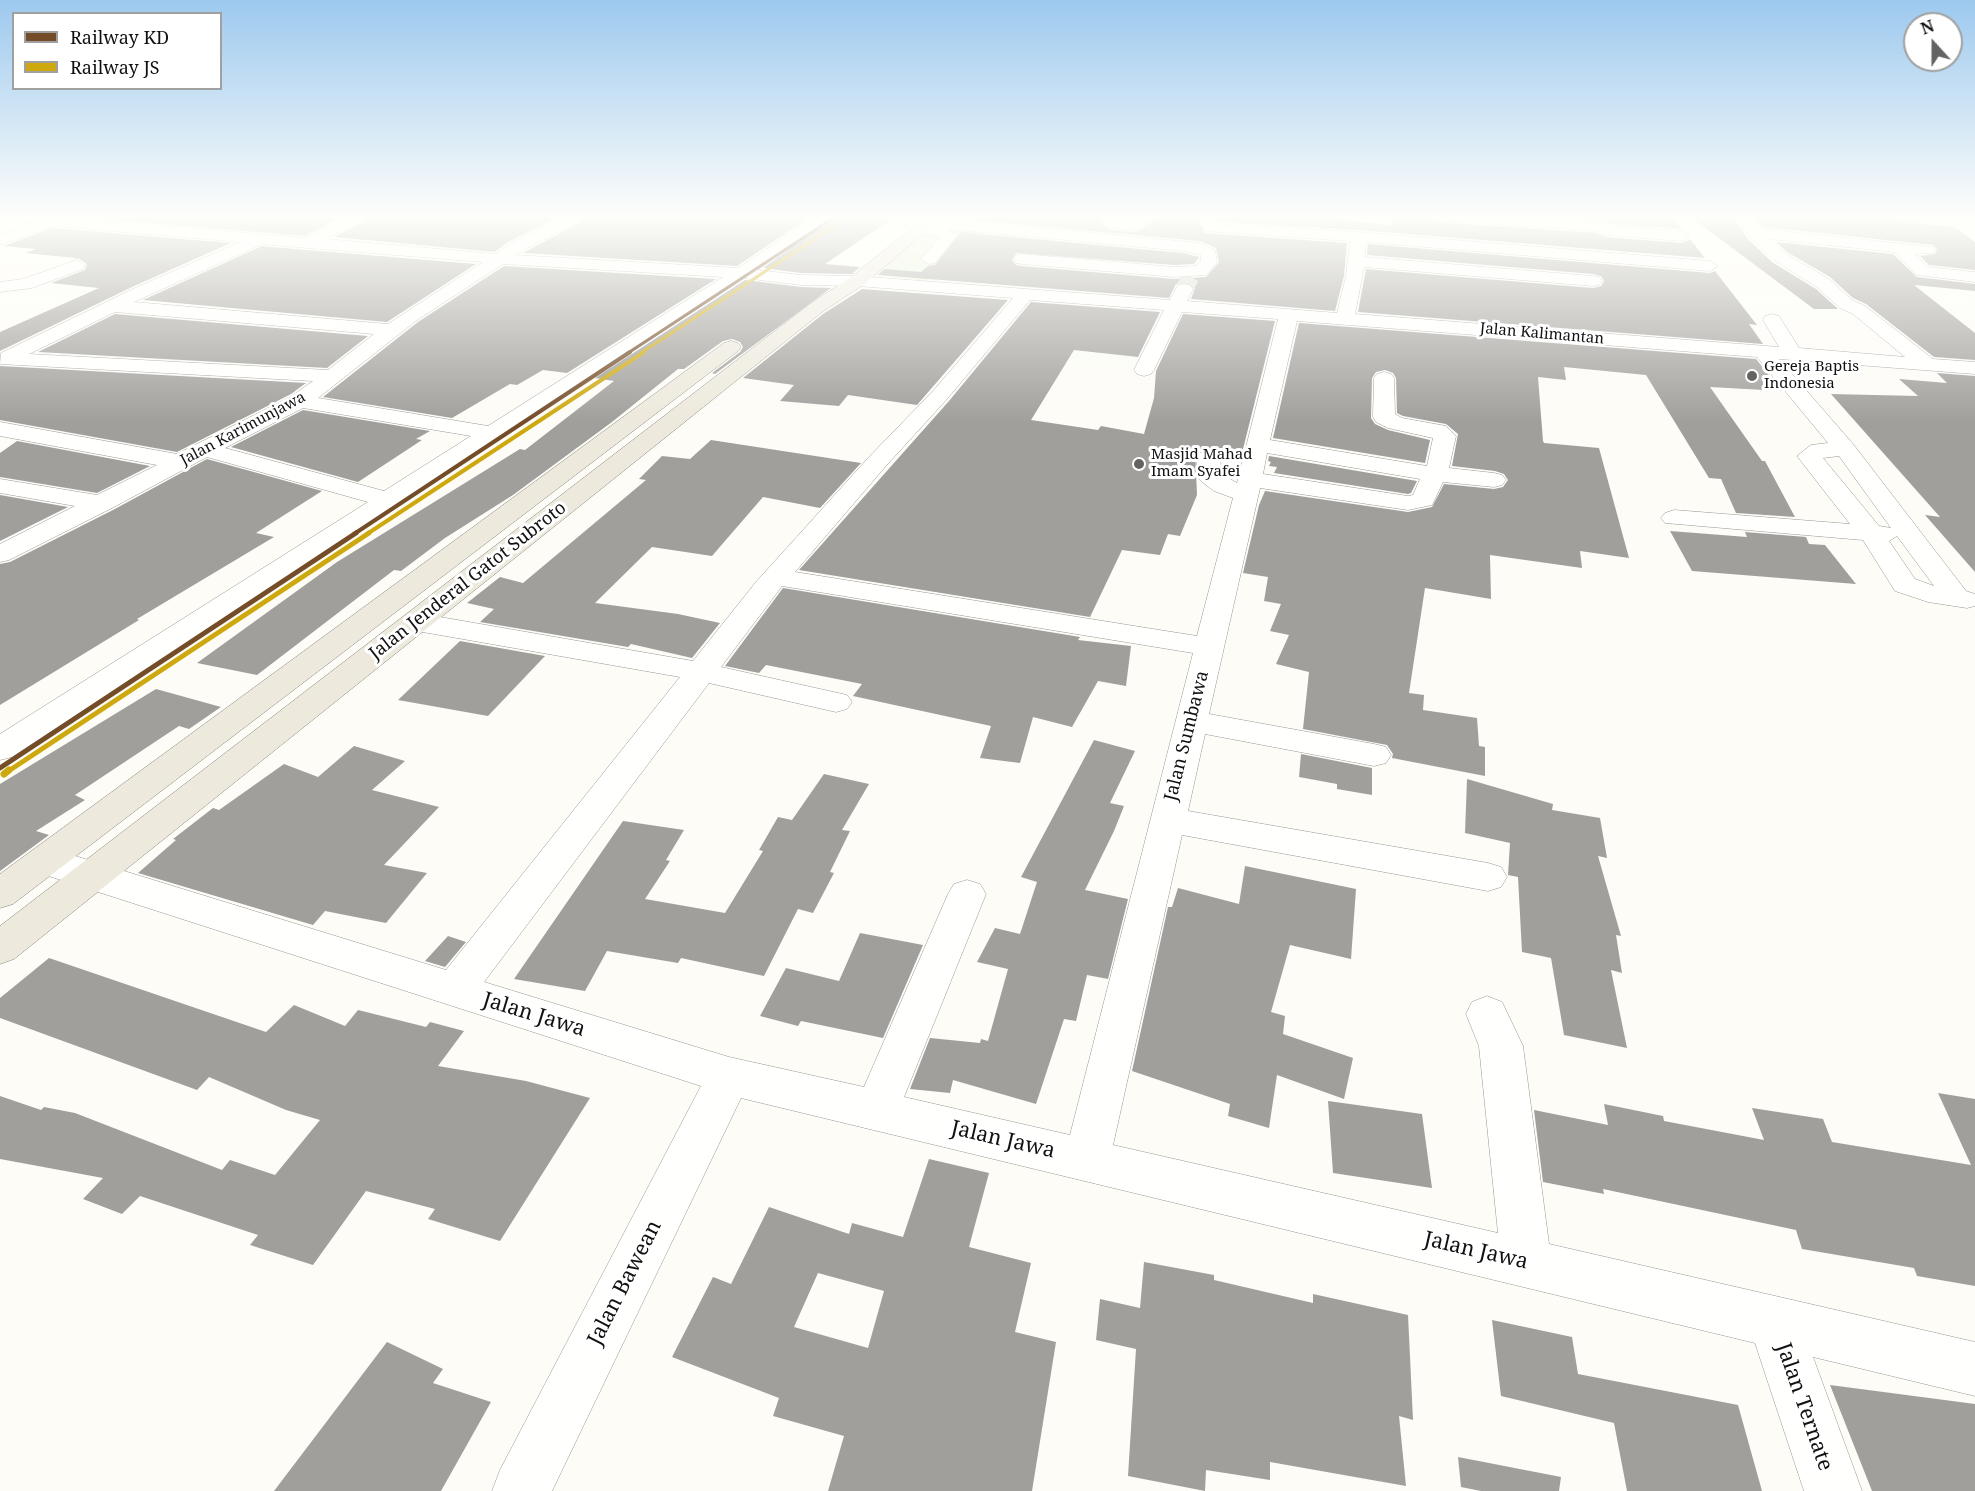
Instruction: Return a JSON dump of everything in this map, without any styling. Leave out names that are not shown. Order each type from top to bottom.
[{"type":"main road","name":"Jalan Jenderal Gatot Subroto","points":[[0,894],[816,285]]},
{"type":"main road","name":"Jalan Jenderal Gatot Subroto","points":[[0,948],[807,315],[852,285]]},
{"type":"street","points":[[0,287],[21,285]]},
{"type":"street","points":[[3,360],[160,285]]},
{"type":"street","name":"Jalan Karimunjawa","points":[[0,555],[300,401],[393,330],[461,285]]},
{"type":"street","points":[[0,749],[723,285]]},
{"type":"street","name":"Jalan Kalimantan","points":[[900,285],[1126,301],[1188,285],[1289,314],[1975,368]]},
{"type":"street","points":[[1055,285],[1108,289],[1119,292],[1126,301]]},
{"type":"street","points":[[1144,370],[1188,285]]},
{"type":"street","points":[[1345,319],[1352,285]]},
{"type":"street","points":[[1825,285],[1927,364]]},
{"type":"street","points":[[454,990],[777,577],[877,462],[940,395],[1025,295]]},
{"type":"street","points":[[113,306],[393,330]]},
{"type":"street","points":[[1859,310],[1885,311]]},
{"type":"street","name":"Jalan Sumbawa","points":[[1087,1158],[1289,314]]},
{"type":"street","points":[[1772,320],[1793,354]]},
{"type":"street","points":[[1763,352],[1845,449],[1911,536],[1966,600]]},
{"type":"street","points":[[3,360],[333,376]]},
{"type":"street","points":[[1208,458],[1210,477],[1223,486],[1408,503],[1424,500],[1440,462],[1445,435],[1438,431],[1396,423],[1384,417],[1384,378]]},
{"type":"street","points":[[300,401],[491,433]]},
{"type":"street","points":[[0,429],[182,462]]},
{"type":"street","points":[[1258,445],[1433,474],[1494,480]]},
{"type":"street","points":[[1845,449],[1819,450],[1809,456],[1871,533],[1905,585],[1928,594],[1966,600]]},
{"type":"street","points":[[207,450],[386,499]]},
{"type":"street","points":[[0,486],[103,503]]},
{"type":"street","points":[[1674,518],[1911,536]]},
{"type":"street","points":[[777,577],[1208,647]]},
{"type":"street","points":[[417,622],[702,672],[836,702]]},
{"type":"street","points":[[1190,721],[1374,754]]},
{"type":"street","points":[[1167,820],[1488,877]]},
{"type":"street","name":"Jalan Jawa","points":[[46,861],[729,1076],[1087,1158],[1975,1369]]},
{"type":"street","points":[[876,1111],[967,894]]},
{"type":"street","points":[[1487,1014],[1501,1046],[1526,1263]]},
{"type":"street","name":"Jalan Bawean","points":[[521,1491],[729,1076]]},
{"type":"street","name":"Jalan Ternate","points":[[1774,1322],[1833,1491]]},
{"type":"building","points":[[66,285],[137,285],[0,351],[0,332],[99,288]]},
{"type":"building","points":[[177,285],[444,285],[387,322],[143,300]]},
{"type":"building","points":[[475,285],[707,285],[567,373],[543,370],[517,385],[510,384],[452,418],[323,397],[418,322]]},
{"type":"building","points":[[738,285],[831,288],[715,374],[712,373],[740,352],[743,347],[740,342],[732,339],[723,341],[684,369],[678,369],[612,422],[513,495],[445,538],[401,571],[394,570],[257,675],[197,663],[337,562],[520,449],[525,450],[614,381],[595,378]]},
{"type":"building","points":[[999,285],[1176,285],[1169,298]]},
{"type":"building","points":[[1192,285],[1342,285],[1335,311],[1191,299],[1195,288]]},
{"type":"building","points":[[1363,285],[1552,285],[1593,288],[1726,285],[1757,325],[1749,324],[1763,344],[1358,312]]},
{"type":"building","points":[[1781,285],[1809,285],[1838,309],[1814,309]]},
{"type":"building","points":[[1838,285],[1975,285],[1975,291],[1914,285],[1975,333],[1975,360],[1934,357],[1866,304],[1853,298]]},
{"type":"building","points":[[862,289],[1008,300],[917,405],[848,395],[839,406],[780,401],[794,385],[743,378],[823,314]]},
{"type":"building","points":[[1031,302],[1160,312],[1138,357],[1074,350],[1031,420],[1098,430],[1101,426],[1144,434],[1154,398],[1156,371],[1183,314],[1275,321],[1241,457],[1209,449],[1195,449],[1197,495],[1180,536],[1168,534],[1160,555],[1122,550],[1090,617],[799,570],[949,401]]},
{"type":"building","points":[[115,314],[368,336],[327,368],[38,352]]},
{"type":"building","points":[[1299,323],[1756,359],[1782,391],[1710,387],[1762,461],[1765,461],[1795,517],[1736,513],[1721,479],[1709,478],[1646,375],[1564,367],[1566,380],[1538,377],[1544,443],[1599,448],[1629,558],[1580,551],[1582,568],[1490,555],[1491,599],[1425,588],[1409,693],[1424,695],[1423,710],[1477,718],[1479,746],[1485,747],[1485,776],[1392,758],[1393,754],[1387,745],[1303,729],[1309,672],[1276,664],[1289,635],[1270,631],[1281,604],[1264,601],[1268,577],[1243,573],[1259,505],[1265,491],[1408,512],[1432,507],[1444,484],[1494,489],[1503,487],[1508,480],[1504,474],[1495,471],[1452,466],[1458,434],[1446,424],[1397,413],[1396,378],[1393,373],[1385,370],[1376,372],[1372,378],[1371,418],[1375,424],[1388,430],[1430,440],[1425,463],[1273,438]]},
{"type":"building","points":[[0,366],[306,383],[291,394],[177,452],[0,420]]},
{"type":"building","points":[[1937,373],[1975,376],[1975,572],[1925,515],[1940,517],[1831,394],[1918,396],[1899,379],[1947,383]]},
{"type":"building","points":[[303,410],[430,431],[416,439],[422,440],[358,482],[231,447]]},
{"type":"building","points":[[711,440],[861,463],[820,508],[763,497],[712,556],[652,547],[595,603],[678,614],[720,623],[692,658],[631,644],[628,647],[480,622],[494,609],[467,603],[500,577],[523,583],[646,480],[639,479],[662,456],[690,459]]},
{"type":"building","points":[[17,441],[150,466],[97,493],[0,477],[0,453]]},
{"type":"building","points":[[1269,456],[1417,481],[1411,493],[1408,494],[1274,473],[1277,467],[1269,466],[1271,462],[1268,461]]},
{"type":"building","points":[[207,459],[322,491],[256,533],[274,537],[0,705],[0,564],[10,562],[113,510]]},
{"type":"building","points":[[0,495],[68,507],[0,541]]},
{"type":"building","points":[[1670,531],[1747,537],[1745,532],[1806,537],[1809,544],[1825,545],[1856,584],[1692,571]]},
{"type":"building","points":[[783,588],[1080,637],[1078,640],[1131,646],[1126,686],[1098,681],[1072,727],[1033,717],[1020,763],[980,758],[991,726],[853,696],[862,684],[766,665],[759,673],[725,666]]},
{"type":"building","points":[[460,641],[545,656],[488,716],[398,700]]},
{"type":"building","points":[[156,689],[221,707],[189,729],[179,726],[75,795],[85,800],[36,831],[49,835],[0,871],[0,784]]},
{"type":"building","points":[[1094,740],[1135,751],[1110,803],[1124,806],[1085,890],[1128,899],[1108,979],[1087,975],[1076,1021],[1064,1019],[1036,1104],[953,1080],[950,1093],[910,1089],[930,1038],[980,1043],[981,1039],[988,1041],[1008,969],[977,962],[995,928],[1020,934],[1037,882],[1021,877]]},
{"type":"building","points":[[354,746],[405,761],[372,790],[439,807],[384,865],[427,873],[386,923],[325,911],[313,925],[138,873],[176,840],[173,839],[213,808],[219,810],[284,764],[318,777]]},
{"type":"building","points":[[1301,754],[1372,768],[1372,795],[1337,789],[1337,784],[1299,777]]},
{"type":"building","points":[[824,774],[869,784],[842,830],[850,831],[830,872],[834,873],[813,913],[798,909],[764,976],[681,958],[678,963],[607,951],[585,991],[514,979],[623,821],[684,830],[666,860],[670,861],[645,899],[725,913],[763,851],[759,850],[778,817],[792,820]]},
{"type":"building","points":[[1467,779],[1553,804],[1552,810],[1600,818],[1607,858],[1598,856],[1621,936],[1616,935],[1622,973],[1611,970],[1627,1048],[1564,1035],[1551,958],[1522,952],[1518,877],[1508,875],[1510,843],[1465,833]]},
{"type":"building","points":[[1245,866],[1356,889],[1351,959],[1290,945],[1271,1012],[1285,1016],[1283,1034],[1353,1058],[1344,1099],[1277,1075],[1269,1128],[1228,1116],[1230,1104],[1132,1071],[1168,907],[1172,907],[1178,888],[1239,904]]},
{"type":"building","points":[[860,933],[923,945],[883,1038],[801,1021],[798,1026],[760,1016],[786,968],[839,981]]},
{"type":"building","points":[[448,936],[466,942],[445,967],[425,961]]},
{"type":"building","points":[[49,958],[266,1032],[294,1005],[345,1026],[358,1010],[426,1027],[430,1022],[464,1031],[438,1066],[526,1081],[590,1098],[500,1241],[428,1219],[435,1209],[366,1191],[313,1265],[250,1245],[258,1235],[140,1196],[122,1214],[83,1199],[103,1178],[0,1159],[0,1096],[41,1110],[44,1107],[75,1113],[222,1170],[230,1160],[275,1175],[320,1120],[286,1110],[209,1077],[197,1090],[0,1018],[0,998]]},
{"type":"building","points":[[1938,1093],[1975,1099],[1975,1286],[1917,1276],[1914,1268],[1802,1249],[1796,1230],[1603,1189],[1604,1194],[1543,1182],[1534,1110],[1608,1125],[1604,1104],[1663,1116],[1664,1121],[1764,1140],[1752,1108],[1823,1119],[1832,1142],[1971,1165]]},
{"type":"building","points":[[1328,1101],[1422,1114],[1432,1188],[1333,1173]]},
{"type":"building","points":[[929,1159],[989,1173],[969,1247],[1031,1263],[1015,1332],[1056,1342],[1032,1491],[828,1491],[844,1436],[773,1416],[779,1398],[672,1357],[713,1277],[731,1284],[769,1207],[849,1234],[852,1223],[903,1237]],"holes":[[[818,1273],[884,1291],[868,1348],[794,1327]]]},
{"type":"building","points":[[1144,1262],[1214,1275],[1214,1280],[1313,1303],[1313,1294],[1408,1315],[1413,1420],[1399,1416],[1406,1486],[1270,1462],[1270,1480],[1206,1470],[1205,1491],[1128,1476],[1136,1349],[1096,1340],[1100,1299],[1140,1308]]},
{"type":"building","points":[[1492,1320],[1572,1337],[1578,1374],[1738,1405],[1762,1491],[1627,1491],[1614,1423],[1501,1396]]},
{"type":"building","points":[[387,1342],[443,1369],[433,1383],[491,1402],[441,1491],[274,1491]]},
{"type":"building","points":[[1830,1385],[1975,1404],[1975,1491],[1872,1491]]},
{"type":"building","points":[[1458,1457],[1561,1477],[1559,1491],[1481,1491],[1461,1487]]},
{"type":"tunnel","points":[[1184,289],[1187,285]]},
{"type":"rail line","name":"KD","points":[[0,768],[733,285]]},
{"type":"rail line","name":"JS","points":[[4,774],[746,285]]},
{"type":"place","name":"Gereja Baptis Indonesia","points":[[1752,376]]},
{"type":"place","name":"Masjid Mahad Imam Syafei","points":[[1139,464]]}]
